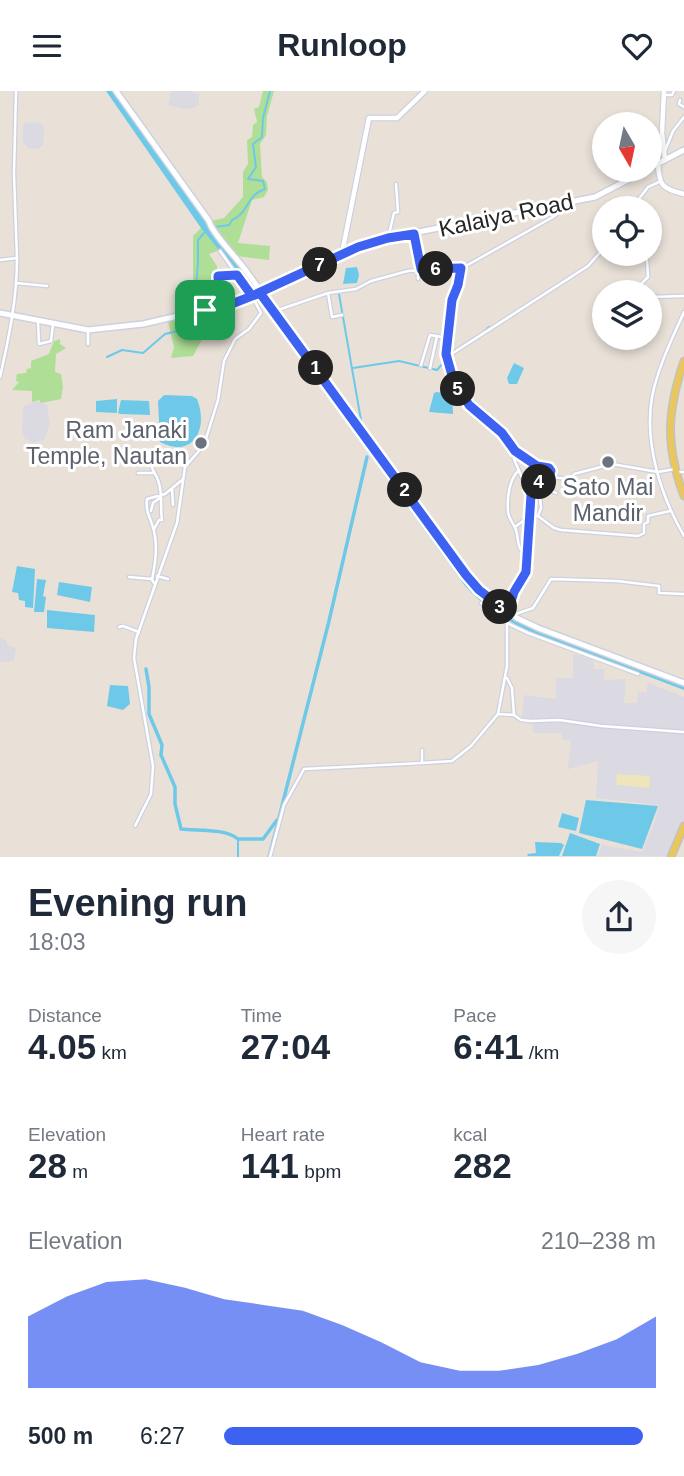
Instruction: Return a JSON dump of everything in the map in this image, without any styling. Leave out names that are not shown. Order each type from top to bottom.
[{"type":"main road","points":[[116,91],[209,221],[210,228],[221,238],[257,294],[275,312],[479,590],[510,614],[549,633],[684,683]]},
{"type":"main road","name":"Kalaiya Road","points":[[662,159],[684,150]]},
{"type":"main road","name":"Kalaiya Road","points":[[0,313],[88,330],[143,324],[230,305],[342,253],[388,238],[595,197],[623,182]]},
{"type":"main road","points":[[684,361],[675,386],[669,420],[684,496]]},
{"type":"main road","points":[[674,854],[684,826]]},
{"type":"main road","points":[[674,854],[684,835]]},
{"type":"street","points":[[0,377],[13,317],[16,283],[16,91]]},
{"type":"street","points":[[342,253],[369,118],[397,118],[425,91]]},
{"type":"street","points":[[662,159],[664,93],[670,95],[674,91]]},
{"type":"street","points":[[680,100],[679,104],[684,107]]},
{"type":"street","points":[[662,159],[674,131],[684,117]]},
{"type":"street","points":[[641,196],[648,187],[659,182],[684,194]]},
{"type":"street","points":[[388,238],[394,213],[398,212],[396,184]]},
{"type":"street","points":[[275,312],[328,293],[356,289],[371,281],[420,269],[461,268],[553,217],[573,201]]},
{"type":"street","points":[[414,234],[420,269],[418,279]]},
{"type":"street","points":[[153,581],[177,523],[183,493],[182,480],[187,464],[204,445],[218,400],[221,370],[230,347],[261,313],[257,294],[237,275],[220,251]]},
{"type":"street","points":[[0,260],[17,258]]},
{"type":"street","points":[[448,358],[592,263]]},
{"type":"street","points":[[461,268],[452,300],[448,338],[448,358],[453,379],[469,405],[502,433],[515,451],[537,466],[549,468],[550,477],[546,488],[556,493]]},
{"type":"street","points":[[436,269],[443,280]]},
{"type":"street","points":[[221,306],[218,276],[237,275]]},
{"type":"street","points":[[228,276],[230,305]]},
{"type":"street","points":[[16,283],[47,286]]},
{"type":"street","points":[[203,311],[203,296],[219,292]]},
{"type":"street","points":[[328,293],[332,317],[342,315]]},
{"type":"street","points":[[662,297],[684,296]]},
{"type":"street","points":[[684,311],[657,377],[652,398],[651,425],[658,472],[670,511],[684,536]]},
{"type":"street","points":[[38,321],[39,344],[51,341],[53,324]]},
{"type":"street","points":[[88,330],[88,344]]},
{"type":"street","points":[[421,365],[430,335],[448,338]]},
{"type":"street","points":[[430,368],[437,336]]},
{"type":"street","points":[[515,451],[514,459],[531,495],[526,572],[514,592],[510,614],[533,608],[551,579],[659,586],[659,593],[684,594]]},
{"type":"street","points":[[151,464],[161,496],[162,518],[154,530]]},
{"type":"street","points":[[550,477],[570,479],[574,474],[612,464],[658,472],[679,471]]},
{"type":"street","points":[[519,470],[513,476],[508,497],[508,515],[515,527],[519,547],[526,555]]},
{"type":"street","points":[[138,473],[153,473]]},
{"type":"street","points":[[151,511],[153,503],[182,480]]},
{"type":"street","points":[[529,488],[536,482],[547,484]]},
{"type":"street","points":[[172,488],[173,505]]},
{"type":"street","points":[[531,495],[540,497],[541,508],[538,516]]},
{"type":"street","points":[[135,826],[151,794],[153,766],[133,652],[153,581],[156,558],[154,530],[145,507],[148,497],[161,496]]},
{"type":"street","points":[[529,517],[538,516],[561,530],[638,536],[643,533],[648,516],[670,511]]},
{"type":"street","points":[[515,527],[523,521]]},
{"type":"street","points":[[157,576],[168,579]]},
{"type":"street","points":[[129,577],[153,581]]},
{"type":"street","points":[[481,603],[527,633],[638,674]]},
{"type":"street","points":[[270,856],[284,805],[304,769],[452,761],[471,746],[498,713],[505,675],[507,622]]},
{"type":"street","points":[[119,627],[139,632]]},
{"type":"street","points":[[505,675],[512,688],[513,715]]},
{"type":"street","points":[[498,713],[531,721],[559,720],[684,732]]},
{"type":"street","points":[[422,750],[422,763]]},
{"type":"shaded area","points":[[171,91],[199,94],[199,104],[194,108],[184,109],[168,105]]},
{"type":"shaded area","points":[[23,124],[42,124],[44,129],[43,145],[38,149],[28,148],[23,142]]},
{"type":"shaded area","points":[[36,401],[47,405],[50,423],[44,440],[34,443],[25,439],[22,433],[23,407]]},
{"type":"shaded area","points":[[0,637],[7,641],[7,645],[16,648],[14,661],[0,662]]},
{"type":"shaded area","points":[[573,654],[593,660],[594,669],[604,669],[604,680],[626,679],[624,703],[637,703],[638,692],[646,693],[648,683],[684,697],[684,820],[669,856],[598,856],[602,845],[642,852],[659,805],[596,798],[598,761],[568,769],[571,741],[562,739],[562,733],[533,733],[532,718],[522,717],[524,695],[556,699],[556,678],[573,678]]},
{"type":"green space","points":[[263,91],[274,91],[267,116],[266,135],[260,144],[262,177],[267,182],[268,190],[264,197],[252,200],[238,243],[270,246],[269,260],[237,256],[211,221],[224,218],[243,197],[243,172],[248,164],[247,140],[252,137],[253,125],[257,122],[254,109],[259,107]]},
{"type":"green space","points":[[201,228],[220,250],[209,254],[217,266],[216,283],[210,284],[210,292],[203,293],[200,297],[200,309],[185,312],[193,281],[193,236]]},
{"type":"green space","points":[[226,307],[222,314],[224,323],[206,332],[193,356],[171,358],[174,347],[168,321]]},
{"type":"green space","points":[[60,339],[60,344],[66,348],[56,354],[55,372],[61,374],[63,387],[61,399],[32,402],[32,391],[12,390],[19,382],[16,381],[17,374],[26,373],[27,369],[31,368],[31,361],[49,354],[54,341]]},
{"type":"sand","points":[[617,774],[650,776],[649,788],[616,785]]},
{"type":"water","points":[[106,91],[114,91],[256,292],[471,586],[507,616],[572,643],[571,648],[514,624],[488,607],[465,586],[237,272],[201,228]]},
{"type":"water","points":[[357,267],[357,283],[343,284],[346,268]]},
{"type":"water","points":[[514,363],[524,368],[517,384],[509,384],[507,378]]},
{"type":"water","points":[[434,393],[452,395],[453,414],[429,412]]},
{"type":"water","points":[[164,395],[192,396],[197,399],[201,421],[195,438],[189,444],[181,447],[160,442],[158,401]]},
{"type":"water","points":[[117,399],[117,413],[96,412],[96,401]]},
{"type":"water","points":[[121,400],[149,401],[150,415],[118,413]]},
{"type":"water","points":[[75,426],[98,427],[99,436],[72,434]]},
{"type":"water","points":[[17,566],[35,569],[33,608],[25,607],[25,601],[19,600],[18,593],[12,592]]},
{"type":"water","points":[[37,579],[46,580],[44,612],[34,612]]},
{"type":"water","points":[[59,582],[92,587],[90,602],[57,595]]},
{"type":"water","points":[[47,610],[95,615],[94,632],[47,628]]},
{"type":"water","points":[[110,685],[128,686],[130,704],[123,710],[107,706]]},
{"type":"water","points":[[586,800],[658,806],[642,849],[579,833]]},
{"type":"water","points":[[562,813],[579,818],[576,831],[558,827]]},
{"type":"water","points":[[570,833],[600,844],[596,856],[562,856]]},
{"type":"water","points":[[535,842],[564,845],[559,856],[528,856],[527,854],[536,853]]},
{"type":"waterway","points":[[215,227],[229,225],[254,196],[265,189],[263,181],[248,179],[256,167],[253,144],[262,137],[263,118],[270,91]]},
{"type":"waterway","points":[[107,357],[122,350],[143,353],[165,334],[198,329],[197,320],[193,320],[198,240],[204,233]]},
{"type":"waterway","points":[[339,294],[362,426]]},
{"type":"waterway","points":[[482,333],[489,327]]},
{"type":"waterway","points":[[455,350],[477,336]]},
{"type":"waterway","points":[[353,368],[399,361],[437,370],[451,354]]},
{"type":"waterway","points":[[269,857],[329,621],[367,457]]},
{"type":"waterway","points":[[568,644],[684,688]]},
{"type":"waterway","points":[[146,669],[149,714],[162,745],[161,755],[175,787],[175,804],[181,829],[219,832],[238,839],[263,839],[277,820]]},
{"type":"waterway","points":[[238,839],[238,857]]},
{"type":"place","name":"Ram Janaki Temple, Nautan","points":[[201,443]]},
{"type":"place","name":"Sato Mai Mandir","points":[[608,462]]},
{"type":"route","points":[[205,310],[203,296],[219,292],[218,276],[237,275],[252,296],[342,253],[388,238],[414,234],[421,269],[461,268],[452,300],[446,354],[453,379],[473,410],[502,433],[515,451],[537,466],[549,468],[551,471],[547,484],[536,482],[529,488],[531,495],[526,572],[514,592],[508,612],[479,590],[466,575],[260,293],[252,296],[234,303],[205,310]]}]
